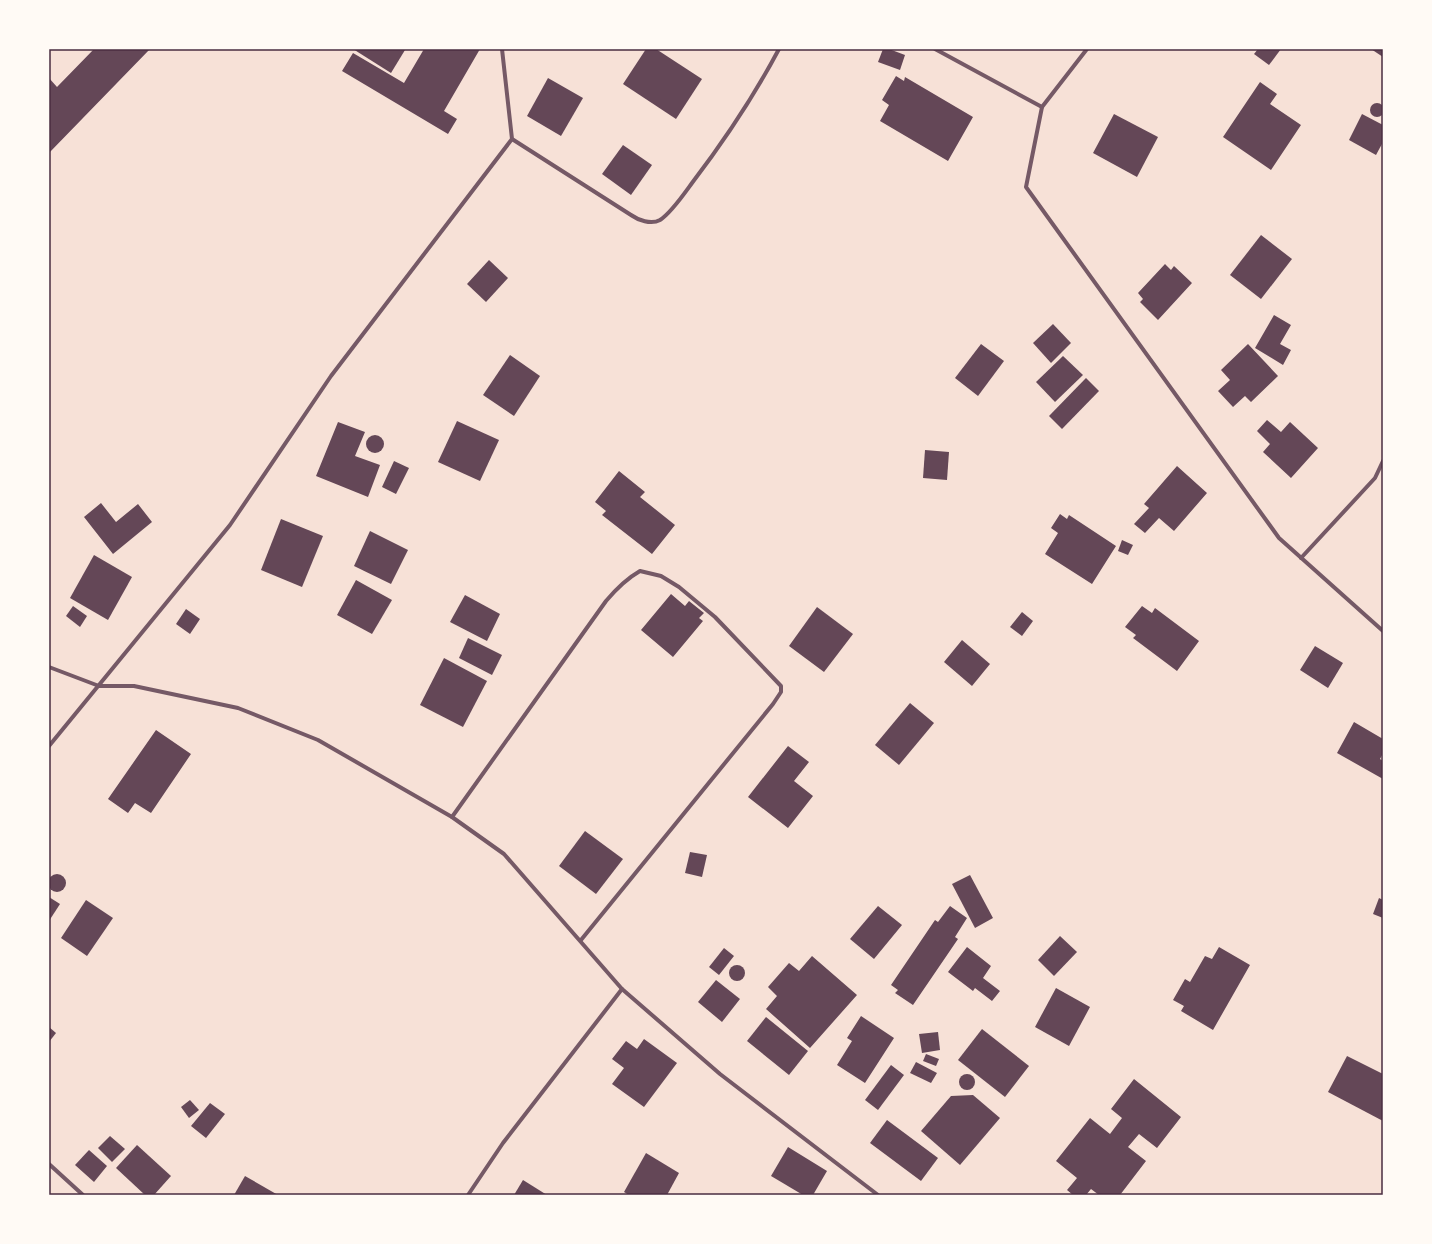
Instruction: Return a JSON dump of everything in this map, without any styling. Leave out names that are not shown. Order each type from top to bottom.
[{"type":"street","points":[[49,746],[230,525],[331,376],[512,139],[502,49]]},
{"type":"street","points":[[512,139],[637,219],[653,222],[660,220],[680,199],[713,156],[763,79],[779,49]]},
{"type":"street","points":[[935,49],[1042,107]]},
{"type":"street","points":[[1087,49],[1042,107],[1026,187],[1279,538],[1383,630]]},
{"type":"street","points":[[1301,558],[1375,478],[1383,461]]},
{"type":"street","points":[[452,817],[606,601],[618,586],[629,577],[640,571],[661,576],[679,587],[715,617],[781,686],[781,692],[773,704],[581,940]]},
{"type":"street","points":[[49,668],[99,686],[134,686],[238,708],[318,740],[452,817],[504,854],[581,940],[622,989],[720,1074],[878,1195]]},
{"type":"street","points":[[468,1195],[503,1143],[622,989]]},
{"type":"street","points":[[49,1164],[83,1195]]},
{"type":"building","points":[[94,49],[150,49],[49,153],[49,78],[57,87]]},
{"type":"building","points":[[353,49],[403,49],[405,50],[391,73]]},
{"type":"building","points":[[424,49],[480,49],[444,111],[457,119],[448,134],[342,71],[353,53],[404,83]]},
{"type":"building","points":[[646,49],[656,49],[702,79],[676,119],[623,84]]},
{"type":"building","points":[[883,49],[889,49],[905,55],[900,70],[878,62]]},
{"type":"building","points":[[1258,49],[1281,49],[1269,65],[1254,54]]},
{"type":"building","points":[[1371,49],[1383,49],[1383,57]]},
{"type":"building","points":[[896,76],[904,81],[905,77],[973,117],[948,161],[880,121],[889,105],[882,100]]},
{"type":"building","points":[[548,78],[583,98],[561,136],[527,116]]},
{"type":"building","points":[[1260,82],[1277,94],[1270,104],[1301,125],[1271,170],[1223,137]]},
{"type":"building","points":[[1377,103],[1382,105],[1384,110],[1382,115],[1377,117],[1372,115],[1370,110],[1372,105]]},
{"type":"building","points":[[1114,114],[1158,137],[1137,177],[1093,153]]},
{"type":"building","points":[[1362,114],[1383,125],[1383,142],[1376,155],[1349,140]]},
{"type":"building","points":[[623,145],[652,165],[631,195],[602,174]]},
{"type":"building","points":[[1261,235],[1292,259],[1261,299],[1230,275]]},
{"type":"building","points":[[489,260],[508,278],[486,302],[467,284]]},
{"type":"building","points":[[1165,264],[1171,270],[1174,266],[1192,283],[1158,320],[1140,302],[1143,299],[1138,293]]},
{"type":"building","points":[[1274,315],[1291,325],[1280,344],[1291,350],[1283,365],[1255,348]]},
{"type":"building","points":[[1053,324],[1071,343],[1051,363],[1033,343]]},
{"type":"building","points":[[981,344],[1004,361],[978,396],[955,378]]},
{"type":"building","points":[[1248,344],[1278,376],[1251,402],[1245,396],[1233,407],[1218,391],[1230,380],[1221,370]]},
{"type":"building","points":[[510,355],[540,376],[514,416],[483,395]]},
{"type":"building","points":[[1063,356],[1083,375],[1055,402],[1036,382]]},
{"type":"building","points":[[1086,378],[1099,391],[1062,429],[1049,416]]},
{"type":"building","points":[[1267,420],[1281,432],[1290,422],[1318,448],[1291,478],[1263,452],[1270,444],[1257,431]]},
{"type":"building","points":[[457,421],[499,440],[480,481],[438,462]]},
{"type":"building","points":[[338,422],[365,432],[355,456],[380,465],[368,497],[316,476]]},
{"type":"building","points":[[371,435],[379,435],[384,440],[382,451],[379,453],[371,453],[366,448],[366,440]]},
{"type":"building","points":[[925,450],[949,452],[947,480],[923,478]]},
{"type":"building","points":[[394,461],[409,468],[396,494],[382,487]]},
{"type":"building","points":[[1177,466],[1207,493],[1174,531],[1159,518],[1145,533],[1134,524],[1149,508],[1144,504]]},
{"type":"building","points":[[619,471],[645,492],[640,497],[675,525],[652,554],[602,515],[606,511],[595,502]]},
{"type":"building","points":[[101,503],[116,522],[138,504],[152,522],[113,554],[84,517]]},
{"type":"building","points":[[1060,514],[1067,519],[1069,515],[1116,546],[1092,584],[1045,554],[1058,533],[1051,528]]},
{"type":"building","points":[[281,519],[323,536],[302,587],[261,570]]},
{"type":"building","points":[[370,531],[408,550],[391,584],[354,566]]},
{"type":"building","points":[[1122,540],[1133,545],[1128,555],[1118,551]]},
{"type":"building","points":[[94,555],[132,577],[108,620],[70,598]]},
{"type":"building","points":[[356,580],[392,600],[372,634],[337,615]]},
{"type":"building","points":[[671,594],[685,606],[689,601],[704,613],[699,618],[703,621],[673,657],[641,630]]},
{"type":"building","points":[[465,595],[500,614],[487,641],[450,622]]},
{"type":"building","points":[[73,606],[87,616],[80,627],[66,616]]},
{"type":"building","points":[[1142,606],[1152,613],[1155,608],[1199,641],[1177,671],[1133,638],[1136,635],[1125,627]]},
{"type":"building","points":[[817,607],[853,634],[824,672],[789,646]]},
{"type":"building","points":[[186,609],[200,619],[190,634],[176,624]]},
{"type":"building","points":[[1022,612],[1033,621],[1022,636],[1010,627]]},
{"type":"building","points":[[468,638],[502,655],[492,675],[459,658]]},
{"type":"building","points":[[962,640],[990,664],[972,686],[944,662]]},
{"type":"building","points":[[1315,646],[1343,663],[1328,688],[1300,670]]},
{"type":"building","points":[[444,658],[487,681],[463,727],[420,705]]},
{"type":"building","points":[[910,703],[934,723],[899,765],[875,745]]},
{"type":"building","points":[[1354,722],[1383,739],[1383,753],[1380,759],[1383,761],[1383,779],[1337,753]]},
{"type":"building","points":[[156,730],[191,754],[151,813],[135,803],[128,813],[108,799]]},
{"type":"building","points":[[788,746],[809,762],[794,781],[813,796],[788,828],[748,797]]},
{"type":"building","points":[[585,831],[623,859],[596,894],[559,866]]},
{"type":"building","points":[[690,852],[707,855],[702,877],[685,873]]},
{"type":"building","points":[[53,874],[61,874],[66,879],[64,890],[61,892],[53,892],[48,887],[48,879]]},
{"type":"building","points":[[970,875],[993,918],[975,928],[952,884]]},
{"type":"building","points":[[49,897],[60,904],[49,921]]},
{"type":"building","points":[[1379,898],[1383,900],[1383,918],[1373,914]]},
{"type":"building","points":[[86,900],[113,918],[87,956],[61,938]]},
{"type":"building","points":[[878,906],[902,925],[874,959],[850,939]]},
{"type":"building","points":[[950,906],[967,918],[955,937],[958,939],[913,1005],[895,993],[898,990],[891,985],[935,920],[938,922]]},
{"type":"building","points":[[1060,936],[1077,952],[1054,976],[1038,960]]},
{"type":"building","points":[[967,947],[991,966],[983,978],[1000,991],[992,1001],[975,988],[973,991],[948,972]]},
{"type":"building","points":[[1219,947],[1250,965],[1213,1030],[1181,1011],[1184,1006],[1173,1000],[1185,979],[1190,982],[1205,956],[1212,959]]},
{"type":"building","points":[[724,948],[734,956],[719,975],[709,967]]},
{"type":"building","points":[[812,956],[857,995],[810,1048],[766,1009],[777,996],[768,987],[789,963],[799,971]]},
{"type":"building","points":[[734,965],[740,965],[745,970],[743,979],[740,981],[734,981],[729,976],[729,970]]},
{"type":"building","points":[[716,980],[740,999],[722,1022],[698,1002]]},
{"type":"building","points":[[1056,988],[1090,1007],[1069,1046],[1035,1027]]},
{"type":"building","points":[[861,1016],[894,1038],[865,1083],[837,1065],[852,1041],[847,1038]]},
{"type":"building","points":[[766,1017],[808,1051],[789,1075],[747,1041]]},
{"type":"building","points":[[49,1027],[56,1033],[49,1042]]},
{"type":"building","points":[[982,1029],[1029,1066],[1005,1097],[958,1060]]},
{"type":"building","points":[[938,1032],[940,1050],[922,1053],[919,1034]]},
{"type":"building","points":[[644,1039],[677,1063],[644,1107],[612,1084],[624,1068],[612,1059],[626,1041],[637,1049]]},
{"type":"building","points":[[926,1054],[939,1059],[936,1066],[923,1061]]},
{"type":"building","points":[[1347,1056],[1383,1074],[1383,1121],[1328,1092]]},
{"type":"building","points":[[916,1062],[937,1073],[931,1083],[910,1073]]},
{"type":"building","points":[[891,1065],[904,1075],[878,1110],[865,1100]]},
{"type":"building","points":[[967,1074],[973,1076],[975,1082],[973,1088],[967,1090],[961,1088],[959,1082],[961,1076]]},
{"type":"building","points":[[1134,1079],[1181,1117],[1157,1148],[1139,1134],[1128,1147],[1146,1161],[1120,1195],[1099,1195],[1091,1189],[1086,1195],[1073,1195],[1067,1190],[1077,1178],[1056,1161],[1090,1118],[1110,1134],[1122,1118],[1111,1109]]},
{"type":"building","points":[[973,1095],[1000,1118],[960,1165],[921,1131],[951,1096]]},
{"type":"building","points":[[190,1100],[199,1110],[189,1118],[181,1107]]},
{"type":"building","points":[[210,1103],[225,1114],[206,1138],[191,1126]]},
{"type":"building","points":[[887,1120],[938,1158],[921,1181],[870,1143]]},
{"type":"building","points":[[110,1136],[125,1149],[112,1162],[98,1148]]},
{"type":"building","points":[[137,1145],[171,1176],[154,1195],[145,1195],[116,1168]]},
{"type":"building","points":[[788,1147],[827,1171],[813,1195],[803,1195],[771,1176]]},
{"type":"building","points":[[89,1150],[107,1166],[94,1182],[75,1165]]},
{"type":"building","points":[[646,1153],[679,1173],[667,1195],[629,1195],[624,1192]]},
{"type":"building","points":[[245,1176],[278,1195],[234,1195]]},
{"type":"building","points":[[523,1180],[547,1195],[514,1195]]}]
